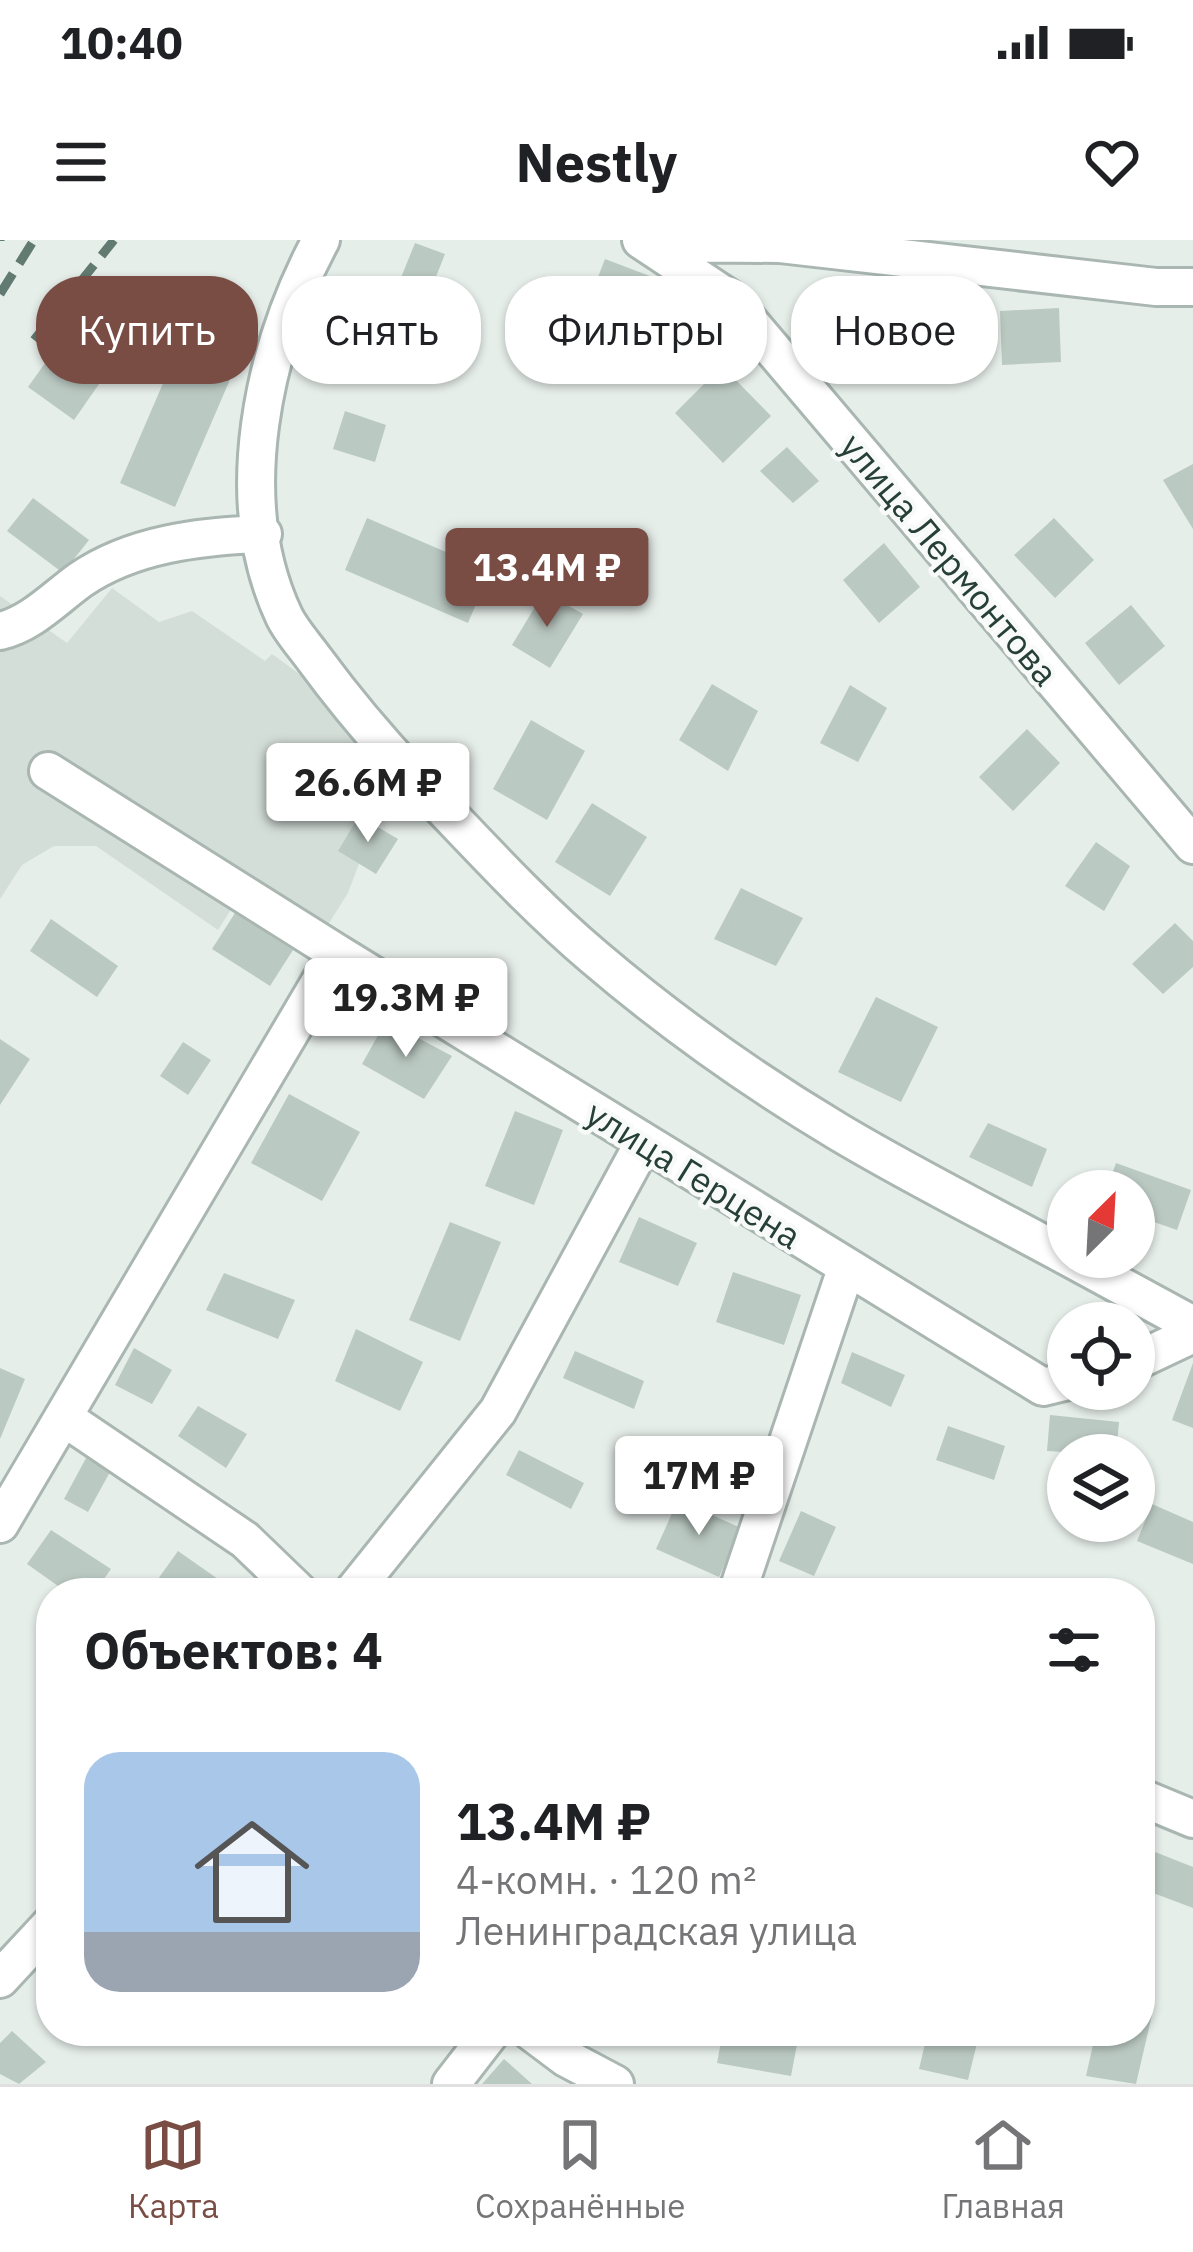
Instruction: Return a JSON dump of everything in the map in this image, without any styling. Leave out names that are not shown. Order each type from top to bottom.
[{"type":"street","points":[[644,241],[780,244],[1156,287],[1193,287]]},
{"type":"street","name":"улица Лермонтова","points":[[644,241],[730,299],[1193,844]]},
{"type":"street","points":[[312,256],[281,326],[258,443],[266,558],[284,617],[364,724],[516,884],[593,956],[701,1040],[837,1131],[1047,1246]]},
{"type":"street","points":[[0,631],[45,608],[108,563],[208,536],[263,534]]},
{"type":"street","name":"улица Герцена","points":[[48,771],[846,1269],[1047,1386]]},
{"type":"street","points":[[0,1524],[338,953]]},
{"type":"street","points":[[364,1578],[498,1411],[644,1142]]},
{"type":"street","points":[[742,1578],[846,1269]]},
{"type":"street","points":[[1107,1278],[1193,1325]]},
{"type":"street","points":[[1155,1352],[1193,1334]]},
{"type":"street","points":[[63,1417],[245,1540],[284,1578]]},
{"type":"street","points":[[1155,1804],[1193,1820]]},
{"type":"street","points":[[0,1979],[36,1940]]},
{"type":"street","points":[[452,2084],[481,2046]]},
{"type":"street","points":[[581,2047],[615,2084]]},
{"type":"shaded area","points":[[112,588],[159,622],[192,611],[265,661],[272,654],[354,714],[392,776],[348,893],[314,947],[239,897],[218,930],[96,846],[54,846],[22,865],[0,899],[0,596],[67,643]]},
{"type":"building","points":[[415,243],[445,254],[436,276],[402,276]]},
{"type":"building","points":[[605,259],[650,276],[598,276]]},
{"type":"building","points":[[1059,308],[1061,362],[1002,365],[1000,311]]},
{"type":"building","points":[[36,376],[36,384],[99,384],[74,420],[28,387]]},
{"type":"building","points":[[163,384],[228,384],[175,507],[120,483]]},
{"type":"building","points":[[704,384],[740,384],[771,416],[723,463],[675,413]]},
{"type":"building","points":[[345,411],[386,425],[375,462],[333,449]]},
{"type":"building","points":[[787,447],[819,481],[793,503],[760,471]]},
{"type":"building","points":[[1193,464],[1193,529],[1163,480]]},
{"type":"building","points":[[33,498],[89,540],[63,573],[7,531]]},
{"type":"building","points":[[367,518],[490,571],[468,623],[345,570]]},
{"type":"building","points":[[1054,518],[1094,560],[1055,598],[1014,555]]},
{"type":"building","points":[[884,543],[920,587],[879,623],[843,580]]},
{"type":"building","points":[[544,592],[583,614],[550,668],[512,645]]},
{"type":"building","points":[[1131,605],[1165,646],[1119,685],[1085,643]]},
{"type":"building","points":[[712,684],[758,711],[728,771],[679,740]]},
{"type":"building","points":[[850,685],[887,708],[858,762],[820,743]]},
{"type":"building","points":[[531,720],[585,751],[547,820],[493,789]]},
{"type":"building","points":[[1027,729],[1060,763],[1013,811],[979,777]]},
{"type":"building","points":[[592,803],[647,837],[610,896],[555,862]]},
{"type":"building","points":[[359,816],[398,839],[376,874],[338,851]]},
{"type":"building","points":[[1096,842],[1130,866],[1104,911],[1065,886]]},
{"type":"building","points":[[741,888],[803,918],[776,966],[714,939]]},
{"type":"building","points":[[235,913],[293,950],[270,986],[212,949]]},
{"type":"building","points":[[51,919],[118,966],[97,997],[30,951]]},
{"type":"building","points":[[1175,923],[1193,941],[1193,967],[1163,994],[1132,964]]},
{"type":"building","points":[[876,997],[938,1027],[901,1102],[838,1072]]},
{"type":"building","points":[[386,1021],[452,1056],[424,1099],[362,1064]]},
{"type":"building","points":[[0,1039],[30,1059],[0,1105]]},
{"type":"building","points":[[183,1042],[211,1060],[188,1095],[160,1076]]},
{"type":"building","points":[[289,1094],[360,1132],[322,1201],[251,1163]]},
{"type":"building","points":[[515,1111],[563,1130],[534,1205],[485,1186]]},
{"type":"building","points":[[988,1123],[1047,1149],[1032,1187],[969,1157]]},
{"type":"building","points":[[1155,1177],[1191,1190],[1177,1230],[1155,1222]]},
{"type":"building","points":[[639,1217],[697,1243],[678,1286],[619,1262]]},
{"type":"building","points":[[450,1222],[501,1242],[460,1341],[409,1320]]},
{"type":"building","points":[[733,1272],[801,1295],[784,1345],[716,1322]]},
{"type":"building","points":[[224,1273],[295,1300],[278,1339],[206,1310]]},
{"type":"building","points":[[356,1329],[423,1362],[400,1411],[335,1381]]},
{"type":"building","points":[[134,1348],[172,1370],[152,1404],[115,1385]]},
{"type":"building","points":[[575,1351],[644,1381],[634,1409],[563,1378]]},
{"type":"building","points":[[852,1352],[905,1375],[891,1407],[841,1383]]},
{"type":"building","points":[[1193,1363],[1193,1428],[1172,1420]]},
{"type":"building","points":[[0,1368],[25,1379],[0,1439]]},
{"type":"building","points":[[198,1406],[247,1434],[226,1468],[178,1436]]},
{"type":"building","points":[[1050,1415],[1119,1422],[1118,1434],[1048,1434]]},
{"type":"building","points":[[948,1426],[1005,1446],[994,1480],[936,1460]]},
{"type":"building","points":[[519,1450],[584,1483],[571,1509],[506,1475]]},
{"type":"building","points":[[86,1458],[110,1472],[88,1512],[64,1499]]},
{"type":"building","points":[[678,1500],[741,1528],[719,1577],[656,1549]]},
{"type":"building","points":[[1155,1505],[1193,1522],[1193,1564],[1139,1542],[1155,1542]]},
{"type":"building","points":[[801,1511],[836,1527],[814,1576],[779,1561]]},
{"type":"building","points":[[51,1530],[111,1569],[105,1578],[47,1578],[27,1564]]},
{"type":"building","points":[[178,1551],[217,1578],[159,1578]]},
{"type":"building","points":[[1155,1852],[1193,1867],[1193,1908],[1155,1894]]},
{"type":"building","points":[[12,2031],[46,2062],[19,2084],[0,2074],[0,2043]]},
{"type":"building","points":[[720,2046],[797,2046],[791,2076],[717,2063]]},
{"type":"building","points":[[924,2046],[976,2046],[968,2080],[919,2069]]},
{"type":"building","points":[[1093,2046],[1145,2046],[1136,2084],[1086,2076]]},
{"type":"building","points":[[504,2059],[532,2084],[482,2084]]},
{"type":"railway","points":[[0,294],[34,240]]},
{"type":"railway","points":[[34,340],[114,240]]}]
